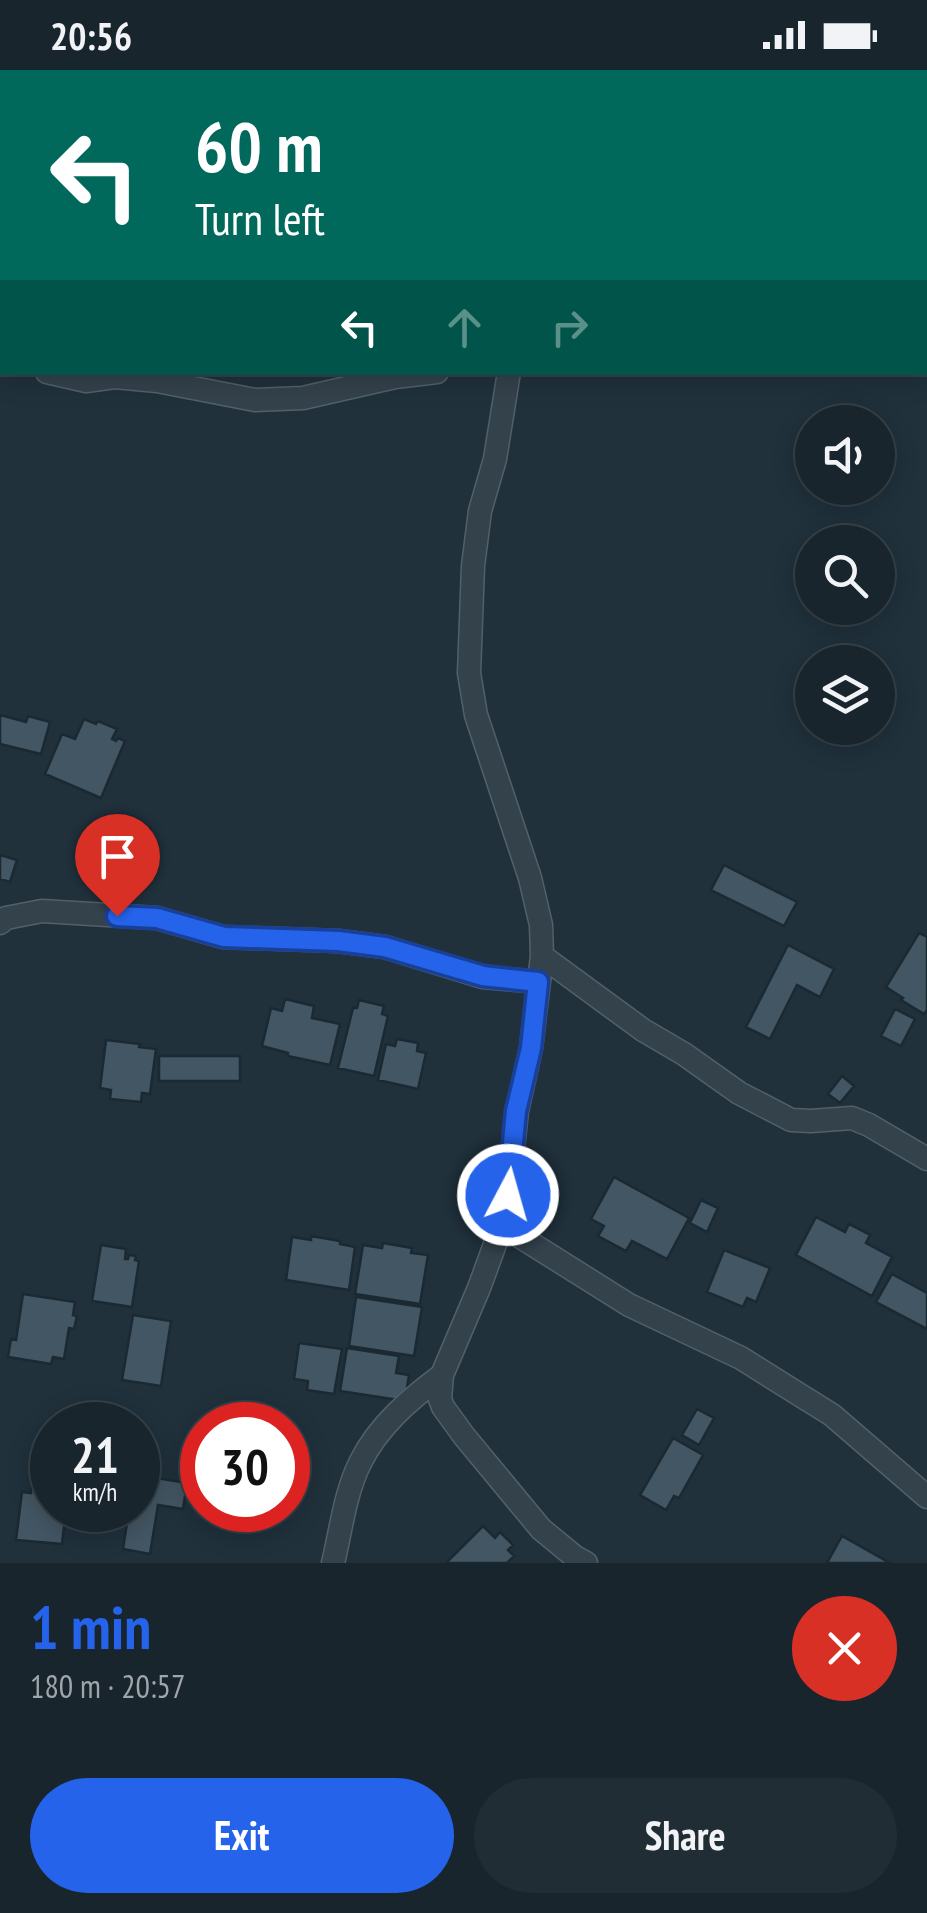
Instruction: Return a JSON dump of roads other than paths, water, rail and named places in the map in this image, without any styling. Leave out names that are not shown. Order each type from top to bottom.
[{"type":"street","points":[[60,375],[86,381],[115,377],[178,378],[255,400],[303,398],[405,375]]},
{"type":"street","points":[[508,375],[494,459],[480,511],[473,566],[469,673],[476,715],[530,878],[541,924],[542,956],[531,1048],[516,1111],[508,1195],[479,1288],[442,1376],[440,1390],[442,1407],[541,1529],[586,1563]]},
{"type":"street","points":[[0,923],[6,918],[42,911],[157,918],[224,937],[338,941],[385,947],[483,976],[538,982]]},
{"type":"street","points":[[542,956],[643,1030],[739,1093],[790,1120],[852,1118],[927,1159]]},
{"type":"street","points":[[500,1224],[629,1305],[741,1358],[832,1415],[927,1497]]},
{"type":"street","points":[[333,1563],[360,1462],[394,1416],[442,1376]]}]
